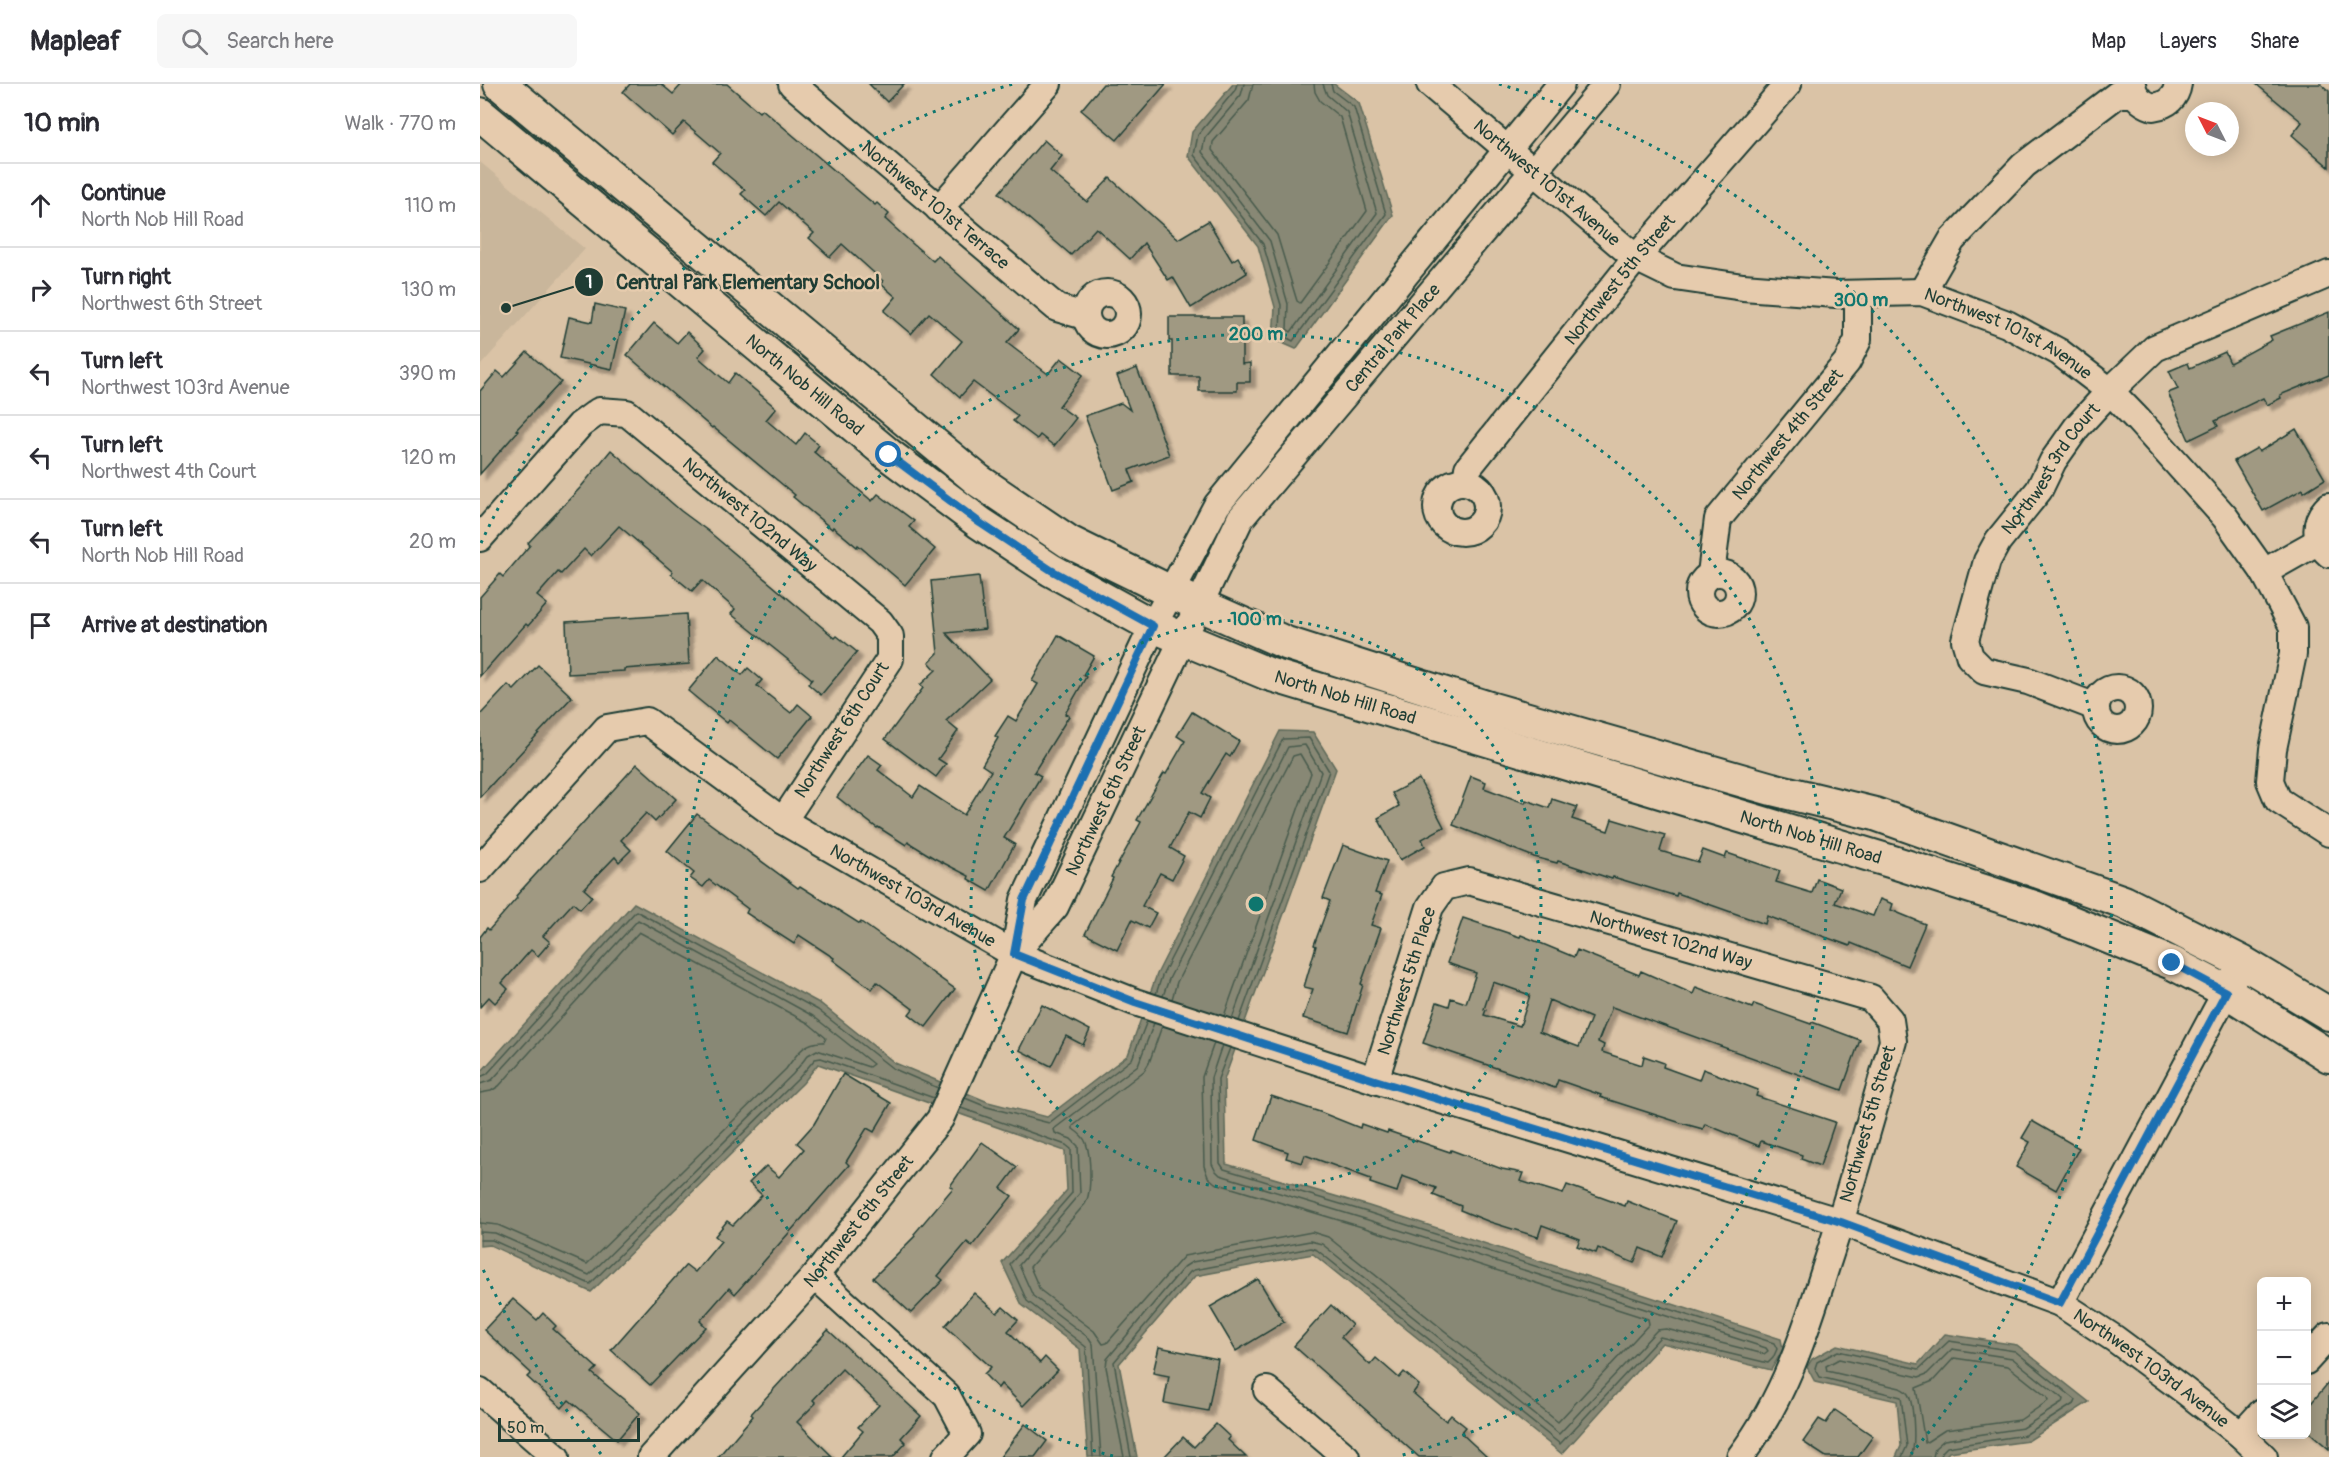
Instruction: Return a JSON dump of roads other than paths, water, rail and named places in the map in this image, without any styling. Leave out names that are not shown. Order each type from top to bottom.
[{"type":"main road","name":"North Nob Hill Road","points":[[500,84],[979,481],[1069,542],[1171,592],[1286,644],[1489,708],[1772,789],[1875,814],[2124,902],[2242,962],[2329,1014]]},
{"type":"main road","name":"North Nob Hill Road","points":[[480,114],[889,455],[980,523],[1042,564],[1153,626],[1268,674],[1882,858],[2037,908],[2172,963],[2226,992],[2329,1056]]},
{"type":"street","name":"Northwest 101st Terrace","points":[[792,84],[1058,308],[1086,316]]},
{"type":"street","points":[[939,209],[1048,84]]},
{"type":"street","name":"Northwest 101st Avenue","points":[[1430,84],[1636,258],[1675,277],[1743,287],[1836,294],[1922,292],[2007,324],[2059,352],[2110,391],[2225,518],[2264,572],[2293,627],[2293,654],[2273,749],[2270,781],[2278,800],[2329,833]]},
{"type":"street","name":"Central Park Place","points":[[1153,626],[1216,505],[1561,84]]},
{"type":"street","name":"Central Park Place","points":[[1182,639],[1240,519],[1607,84]]},
{"type":"street","name":"Northwest 5th Street","points":[[1466,482],[1468,468],[1636,258],[1788,84]]},
{"type":"street","points":[[1922,292],[1952,240],[2024,165],[2118,94],[2133,89],[2145,105],[2161,106],[2174,97],[2178,84]]},
{"type":"street","name":"Northwest 3rd Court","points":[[2096,707],[2028,681],[1984,670],[1970,657],[1965,640],[1987,561],[1998,541],[2039,490],[2054,461],[2077,427],[2110,391],[2155,348],[2329,274]]},
{"type":"street","name":"Northwest 4th Street","points":[[1711,574],[1718,519],[1847,362],[1858,340],[1858,294]]},
{"type":"street","name":"Northwest 102nd Way","points":[[480,538],[580,425],[599,411],[627,413],[880,622],[890,636]]},
{"type":"street","points":[[2264,572],[2324,548],[2316,532],[2322,513],[2329,506]]},
{"type":"street","name":"Northwest 6th Street","points":[[651,1457],[815,1276],[940,1119],[1014,954],[1024,900],[1153,626]]},
{"type":"street","name":"Northwest 6th Court","points":[[783,821],[890,659],[890,636]]},
{"type":"street","name":"Northwest 6th Street","points":[[1014,954],[1054,907],[1182,639]]},
{"type":"street","name":"Northwest 103rd Avenue","points":[[480,869],[607,728],[647,722],[783,821],[1014,954],[1135,1002],[1375,1080],[1841,1222],[2060,1303],[2115,1339],[2241,1435],[2264,1457]]},
{"type":"street","name":"Northwest 102nd Way","points":[[1444,887],[1469,881],[1871,998],[1890,1020]]},
{"type":"street","name":"Northwest 5th Place","points":[[1375,1080],[1430,907],[1444,887]]},
{"type":"street","points":[[2060,1303],[2242,962]]},
{"type":"street","name":"Northwest 5th Street","points":[[1740,1457],[1757,1435],[1785,1385],[1813,1308],[1841,1222],[1893,1041],[1890,1020]]},
{"type":"street","points":[[815,1276],[947,1396],[967,1434],[946,1457]]},
{"type":"street","points":[[2311,1356],[2329,1335]]},
{"type":"street","points":[[1267,1390],[1346,1457]]},
{"type":"street","points":[[480,1391],[556,1457]]},
{"type":"street","points":[[2241,1435],[2257,1417]]},
{"type":"water","points":[[1233,84],[1334,84],[1359,103],[1393,215],[1296,349],[1273,339],[1275,307],[1258,246],[1188,156],[1192,132]]},
{"type":"water","points":[[1280,731],[1313,732],[1336,769],[1224,1080],[1226,1164],[1369,1206],[1781,1339],[1783,1349],[1771,1370],[1662,1343],[1562,1454],[1313,1254],[1195,1276],[1119,1364],[1137,1457],[1088,1457],[1080,1349],[1022,1305],[1002,1263],[1067,1190],[1065,1151],[818,1064],[803,1083],[591,1292],[490,1245],[480,1246],[480,1073],[634,903],[821,1004],[895,1063],[988,1102],[1047,1117],[1128,1055],[1157,974]]},
{"type":"water","points":[[1945,1334],[2017,1345],[2089,1402],[2028,1441],[1949,1452],[1945,1457],[1896,1457],[1901,1446],[1897,1401],[1815,1382],[1807,1367],[1812,1359],[1837,1345],[1918,1364]]},
{"type":"place","name":"Central Park Elementary School","points":[[506,308]]}]
